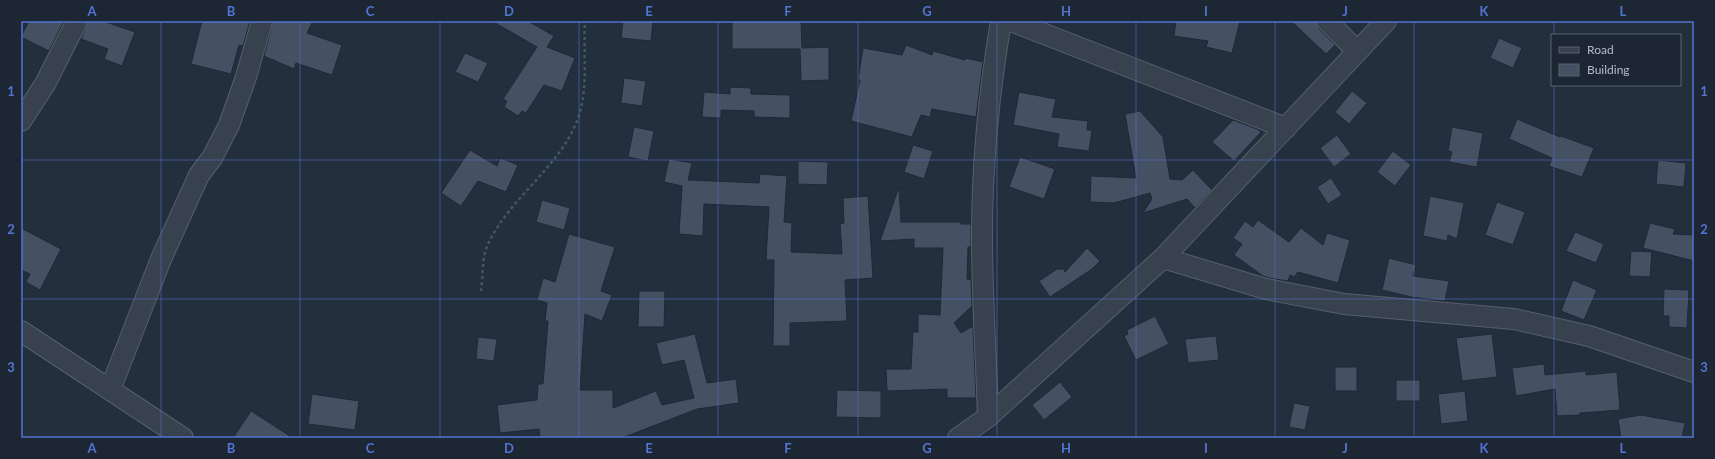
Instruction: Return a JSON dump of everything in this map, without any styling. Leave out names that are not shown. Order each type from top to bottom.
[{"type":"street","points":[[21,122],[45,84],[77,21]]},
{"type":"street","points":[[110,390],[161,259],[199,175],[212,158],[229,125],[246,77],[262,21]]},
{"type":"street","points":[[988,417],[982,235],[986,137],[991,77],[1001,21]]},
{"type":"street","points":[[1011,21],[1286,128]]},
{"type":"street","points":[[1327,21],[1358,50]]},
{"type":"street","points":[[958,438],[988,417],[1163,258],[1386,21]]},
{"type":"street","points":[[1163,258],[1266,289],[1344,304],[1444,312],[1521,321],[1589,336],[1694,372]]},
{"type":"street","points":[[21,331],[183,438]]},
{"type":"path","points":[[481,291],[486,250],[502,220],[547,168],[566,142],[580,112],[584,83],[585,21]]},
{"type":"building","points":[[29,21],[64,21],[49,51],[21,37]]},
{"type":"building","points":[[88,21],[103,21],[135,32],[122,66],[104,59],[108,49],[81,39]]},
{"type":"building","points":[[202,21],[250,21],[243,46],[239,45],[231,74],[191,64]]},
{"type":"building","points":[[273,21],[313,21],[307,33],[342,45],[332,75],[296,63],[294,69],[264,56]]},
{"type":"building","points":[[492,21],[528,21],[554,36],[547,47],[575,58],[562,91],[544,85],[526,113],[522,111],[518,116],[504,107],[507,101],[503,99],[537,47]]},
{"type":"building","points":[[623,21],[653,21],[651,41],[621,38]]},
{"type":"building","points":[[732,21],[801,21],[802,48],[829,47],[829,80],[801,81],[800,49],[732,49]]},
{"type":"building","points":[[1176,21],[1240,21],[1232,53],[1206,47],[1208,41],[1174,36]]},
{"type":"building","points":[[1291,21],[1316,21],[1319,29],[1335,45],[1326,54]]},
{"type":"building","points":[[1499,38],[1522,48],[1513,68],[1490,58]]},
{"type":"building","points":[[906,45],[932,55],[933,51],[965,60],[965,58],[983,62],[976,117],[932,109],[930,117],[921,115],[912,137],[851,121],[860,80],[858,80],[863,48],[902,55]]},
{"type":"building","points":[[465,53],[488,63],[478,82],[455,72]]},
{"type":"building","points":[[624,78],[646,81],[642,106],[621,103]]},
{"type":"building","points":[[730,87],[751,88],[751,94],[790,95],[790,118],[754,117],[754,111],[721,110],[721,118],[702,117],[704,92],[730,94]]},
{"type":"building","points":[[1352,91],[1367,103],[1349,124],[1335,112]]},
{"type":"building","points":[[1019,92],[1056,99],[1052,117],[1088,121],[1087,130],[1092,130],[1089,151],[1057,147],[1059,134],[1013,125]]},
{"type":"building","points":[[1140,111],[1163,137],[1170,179],[1182,180],[1193,170],[1212,190],[1195,208],[1187,199],[1143,213],[1152,199],[1150,193],[1114,203],[1090,202],[1091,176],[1136,178],[1125,114]]},
{"type":"building","points":[[1517,119],[1560,137],[1561,136],[1594,148],[1582,177],[1549,166],[1552,158],[1509,139]]},
{"type":"building","points":[[1233,120],[1261,132],[1234,161],[1212,142]]},
{"type":"building","points":[[634,127],[654,131],[648,161],[628,157]]},
{"type":"building","points":[[1452,127],[1483,133],[1477,167],[1449,162],[1452,152],[1448,151]]},
{"type":"building","points":[[1337,135],[1351,154],[1334,167],[1320,148]]},
{"type":"building","points":[[913,145],[933,151],[924,179],[904,172]]},
{"type":"building","points":[[470,150],[497,166],[500,158],[518,165],[506,192],[478,181],[461,206],[441,193]]},
{"type":"building","points":[[1393,151],[1411,165],[1395,186],[1377,172]]},
{"type":"building","points":[[1020,157],[1055,169],[1044,199],[1009,187]]},
{"type":"building","points":[[669,159],[692,163],[688,180],[759,183],[760,174],[787,176],[784,222],[792,223],[791,252],[842,254],[840,224],[844,223],[843,198],[868,196],[873,278],[845,280],[847,321],[790,323],[790,346],[773,346],[774,260],[766,260],[769,207],[704,204],[703,236],[679,234],[682,186],[664,182]]},
{"type":"building","points":[[1658,160],[1686,163],[1684,187],[1656,184]]},
{"type":"building","points":[[798,161],[828,162],[827,185],[798,184]]},
{"type":"building","points":[[1331,178],[1342,195],[1328,204],[1317,187]]},
{"type":"building","points":[[899,187],[901,222],[961,222],[961,224],[971,224],[971,247],[968,247],[967,279],[971,280],[972,306],[954,323],[961,333],[973,326],[976,398],[947,398],[947,389],[887,391],[886,369],[911,369],[913,332],[918,332],[918,314],[940,315],[943,248],[914,248],[914,239],[880,241]]},
{"type":"building","points":[[1430,196],[1464,203],[1457,239],[1448,235],[1447,241],[1423,236]]},
{"type":"building","points":[[542,200],[570,208],[564,230],[536,222]]},
{"type":"building","points":[[1497,202],[1525,212],[1513,245],[1485,235]]},
{"type":"building","points":[[1258,220],[1289,242],[1301,228],[1323,245],[1327,233],[1350,240],[1338,283],[1298,272],[1294,277],[1290,275],[1288,281],[1269,278],[1263,276],[1234,255],[1242,244],[1233,238],[1245,221],[1253,227]]},
{"type":"building","points":[[1650,223],[1675,229],[1673,234],[1694,235],[1694,261],[1643,248]]},
{"type":"building","points":[[21,228],[61,249],[40,290],[26,282],[30,274],[21,270]]},
{"type":"building","points":[[1575,232],[1604,244],[1596,263],[1566,251]]},
{"type":"building","points":[[569,234],[615,247],[601,291],[612,295],[602,321],[585,314],[580,390],[613,390],[613,408],[656,391],[662,405],[694,398],[684,360],[662,365],[656,343],[695,334],[707,383],[736,379],[739,403],[697,409],[622,438],[540,438],[539,429],[500,433],[497,405],[537,400],[538,384],[543,384],[548,321],[545,321],[547,303],[537,300],[543,278],[555,282]]},
{"type":"building","points":[[1087,248],[1100,261],[1092,269],[1050,297],[1039,281],[1057,269],[1064,269],[1065,272]]},
{"type":"building","points":[[1631,251],[1652,252],[1650,277],[1629,276]]},
{"type":"building","points":[[1389,258],[1416,265],[1413,276],[1449,281],[1445,301],[1411,297],[1382,290]]},
{"type":"building","points":[[1573,280],[1597,290],[1584,320],[1561,311]]},
{"type":"building","points":[[1664,289],[1689,290],[1687,328],[1669,327],[1669,316],[1663,316]]},
{"type":"building","points":[[639,291],[665,291],[664,327],[638,327]]},
{"type":"building","points":[[1155,316],[1169,344],[1136,360],[1124,336],[1128,334],[1127,330]]},
{"type":"building","points":[[1492,334],[1497,377],[1462,381],[1456,338]]},
{"type":"building","points":[[1216,336],[1219,360],[1188,363],[1185,339]]},
{"type":"building","points":[[478,337],[497,339],[494,361],[476,359]]},
{"type":"building","points":[[1544,364],[1545,375],[1586,371],[1586,375],[1617,372],[1620,410],[1557,416],[1555,389],[1516,396],[1512,368]]},
{"type":"building","points":[[1335,367],[1357,367],[1357,391],[1335,391]]},
{"type":"building","points":[[1396,380],[1420,380],[1420,401],[1396,401]]},
{"type":"building","points":[[1060,382],[1072,397],[1044,420],[1032,405]]},
{"type":"building","points":[[837,390],[881,391],[881,418],[836,417]]},
{"type":"building","points":[[1465,391],[1468,421],[1441,424],[1438,394]]},
{"type":"building","points":[[312,394],[359,401],[355,430],[308,424]]},
{"type":"building","points":[[1294,403],[1310,406],[1305,430],[1289,427]]},
{"type":"building","points":[[251,411],[293,438],[233,438]]},
{"type":"building","points":[[1641,415],[1685,423],[1682,438],[1621,438],[1618,419]]}]
